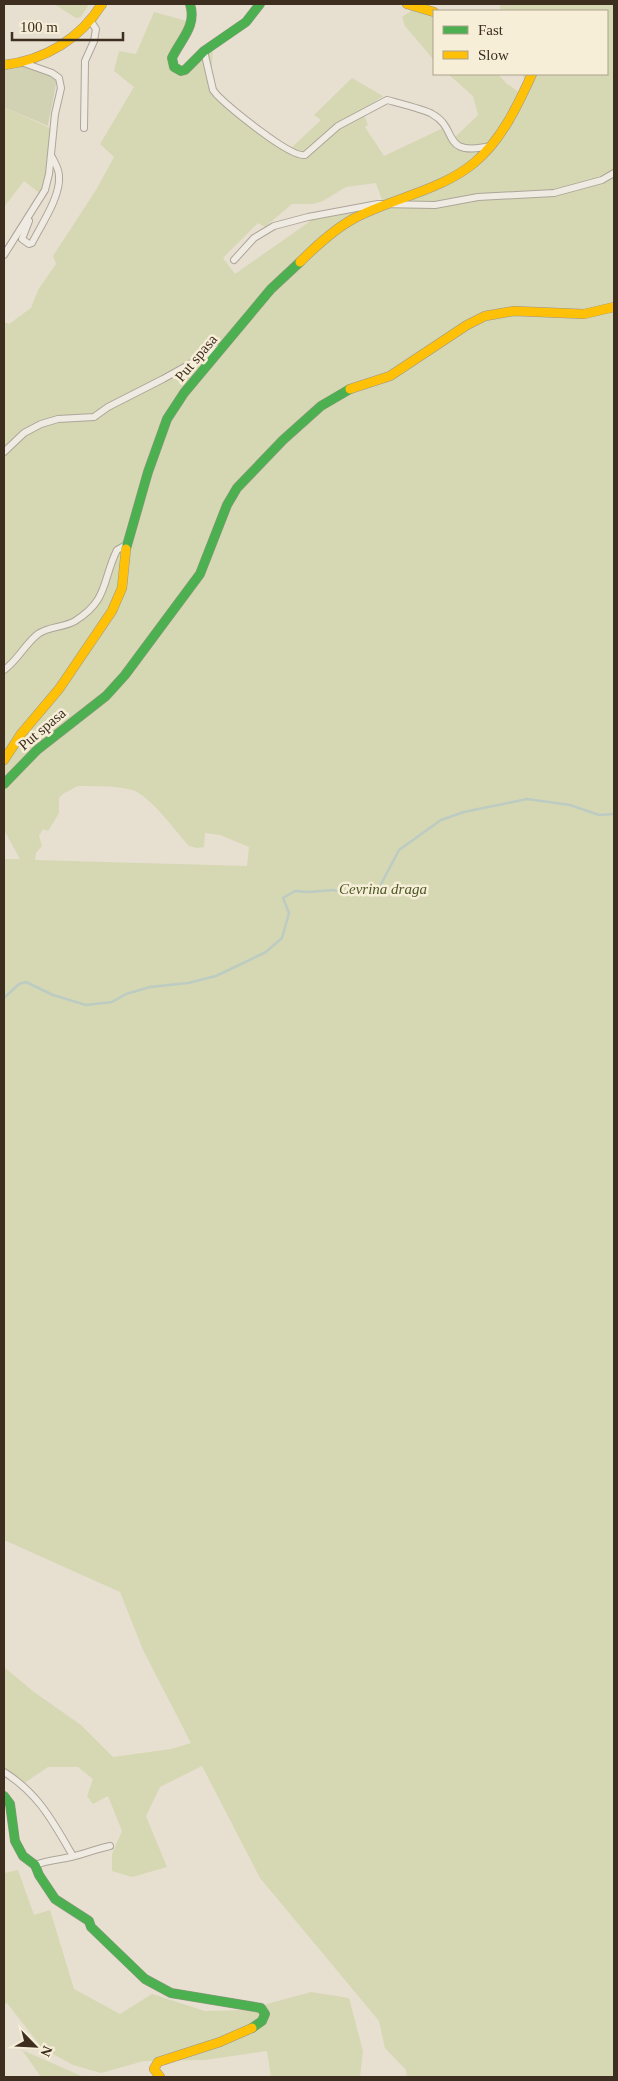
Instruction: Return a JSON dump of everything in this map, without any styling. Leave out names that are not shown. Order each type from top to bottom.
[{"type":"street","points":[[4,65],[32,60],[74,37],[85,28],[102,4]]},
{"type":"street","points":[[190,4],[194,14],[192,27],[174,54],[172,63],[179,71],[185,70],[204,50],[246,22],[260,4]]},
{"type":"street","points":[[407,4],[433,12]]},
{"type":"street","points":[[84,128],[84,61],[94,40],[96,29],[90,20]]},
{"type":"street","points":[[204,50],[213,90],[217,95],[270,138],[298,155],[305,155],[338,126],[386,100],[431,113],[443,124],[456,144],[461,147],[479,148],[491,146]]},
{"type":"street","points":[[22,62],[52,73],[59,78],[61,88],[55,114],[51,156],[45,190],[22,236],[22,239],[29,244],[32,243],[45,218],[59,186],[59,174],[51,156]]},
{"type":"street","name":"Put spasa","points":[[4,760],[20,734],[65,681],[112,611],[122,588],[126,545],[148,472],[167,420],[184,393],[271,289],[336,229],[389,203],[451,178],[474,163],[491,146],[520,100],[532,75]]},
{"type":"street","points":[[234,260],[254,238],[274,226],[357,207],[389,203],[435,205],[478,197],[554,192],[602,180],[614,173]]},
{"type":"street","points":[[4,255],[11,240],[34,209]]},
{"type":"street","name":"Put spasa","points":[[4,784],[37,750],[106,696],[125,675],[200,574],[227,505],[237,488],[283,440],[321,406],[347,390],[390,376],[461,329],[485,316],[514,311],[584,314],[614,307]]},
{"type":"street","points":[[4,452],[24,433],[42,424],[58,419],[94,417],[108,407],[163,380],[213,350],[225,345]]},
{"type":"street","points":[[4,670],[36,635],[48,629],[73,622],[93,606],[104,590],[117,550],[126,545]]},
{"type":"street","points":[[4,1772],[23,1784],[47,1811],[73,1856]]},
{"type":"street","points":[[4,1796],[10,1804],[15,1840],[23,1856],[35,1865],[39,1875],[55,1899],[89,1921],[91,1927],[145,1979],[171,1993],[261,2008],[264,2014],[258,2026],[220,2042],[158,2062],[154,2068],[160,2077]]},
{"type":"street","points":[[35,1865],[48,1860],[73,1856],[93,1849],[110,1846]]},
{"type":"green space","points":[[54,4],[89,4],[81,17],[76,18]]},
{"type":"green space","name":"Cevrina draga","points":[[500,4],[614,4],[614,2077],[407,2077],[406,2070],[385,2048],[379,2021],[260,1878],[202,1766],[160,1787],[146,1816],[167,1867],[132,1877],[112,1871],[112,1854],[122,1831],[108,1796],[93,1804],[87,1796],[93,1779],[78,1767],[48,1767],[23,1784],[4,1772],[4,1667],[34,1692],[81,1725],[113,1757],[171,1749],[191,1743],[143,1650],[120,1592],[4,1540],[4,859],[20,859],[4,830],[4,322],[9,324],[31,308],[38,290],[56,264],[53,256],[96,190],[114,157],[100,144],[134,87],[114,71],[119,51],[136,54],[154,12],[194,23],[174,58],[179,69],[213,46],[211,80],[213,90],[289,150],[321,120],[314,115],[352,78],[383,96],[362,110],[368,125],[365,127],[384,156],[443,128],[452,140],[478,115],[473,96],[449,75],[499,75],[506,83],[519,92],[525,82],[522,75],[608,75],[608,10],[500,10]],"holes":[[[376,183],[383,203],[356,215],[357,207],[319,215],[235,274],[223,258],[258,223],[265,227],[292,204],[313,204],[323,201],[346,187]],[[78,786],[119,787],[139,793],[155,806],[189,846],[204,847],[205,833],[220,835],[249,847],[247,866],[35,860],[36,853],[42,846],[39,836],[43,829],[48,831],[59,813],[59,798]]]},
{"type":"green space","points":[[417,7],[433,12],[433,59],[405,26],[402,17]]},
{"type":"green space","points":[[24,65],[56,76],[48,126],[4,107],[4,67]]},
{"type":"green space","points":[[4,107],[52,129],[49,175],[42,195],[24,181],[4,207]]},
{"type":"green space","points":[[18,1870],[34,1915],[50,1910],[74,1989],[120,2014],[152,1994],[205,2011],[245,2010],[311,1992],[349,1998],[363,2051],[360,2077],[271,2077],[267,2051],[205,2060],[144,2061],[101,2073],[73,2065],[42,2048],[7,2003],[4,2005],[4,1873]]},
{"type":"green space","points":[[22,2050],[84,2077],[41,2077]]},
{"type":"waterway","points":[[4,998],[19,984],[26,982],[53,995],[86,1005],[112,1002],[126,994],[150,987],[188,983],[216,976],[266,952],[282,938],[289,913],[283,898],[295,891],[333,890],[352,894],[364,893],[379,888],[399,850],[441,820],[464,812],[527,799],[570,805],[599,815],[614,814]]},
{"type":"traffic: fast","points":[[190,4],[192,12],[190,26],[172,58],[174,67],[181,71],[185,70],[204,51],[246,22],[260,4]]},
{"type":"traffic: fast","points":[[126,549],[148,472],[167,419],[184,393],[271,289],[300,262]]},
{"type":"traffic: fast","points":[[4,784],[37,750],[106,696],[125,675],[200,574],[227,505],[237,488],[283,440],[321,406],[350,389]]},
{"type":"traffic: fast","points":[[4,1796],[10,1804],[15,1841],[23,1856],[35,1865],[39,1875],[55,1899],[89,1921],[91,1927],[145,1979],[171,1993],[261,2008],[265,2014],[262,2021],[252,2028]]},
{"type":"traffic: slow","points":[[4,65],[34,58],[60,46],[83,28],[102,4]]},
{"type":"traffic: slow","points":[[407,4],[433,12]]},
{"type":"traffic: slow","points":[[300,262],[332,233],[353,219],[446,181],[474,163],[501,133],[515,110],[532,75]]},
{"type":"traffic: slow","points":[[350,389],[390,376],[467,325],[485,316],[514,311],[584,314],[614,307]]},
{"type":"traffic: slow","points":[[4,760],[21,734],[59,689],[112,611],[122,588],[126,549]]},
{"type":"traffic: slow","points":[[160,2077],[154,2069],[158,2062],[220,2042],[252,2028]]}]
